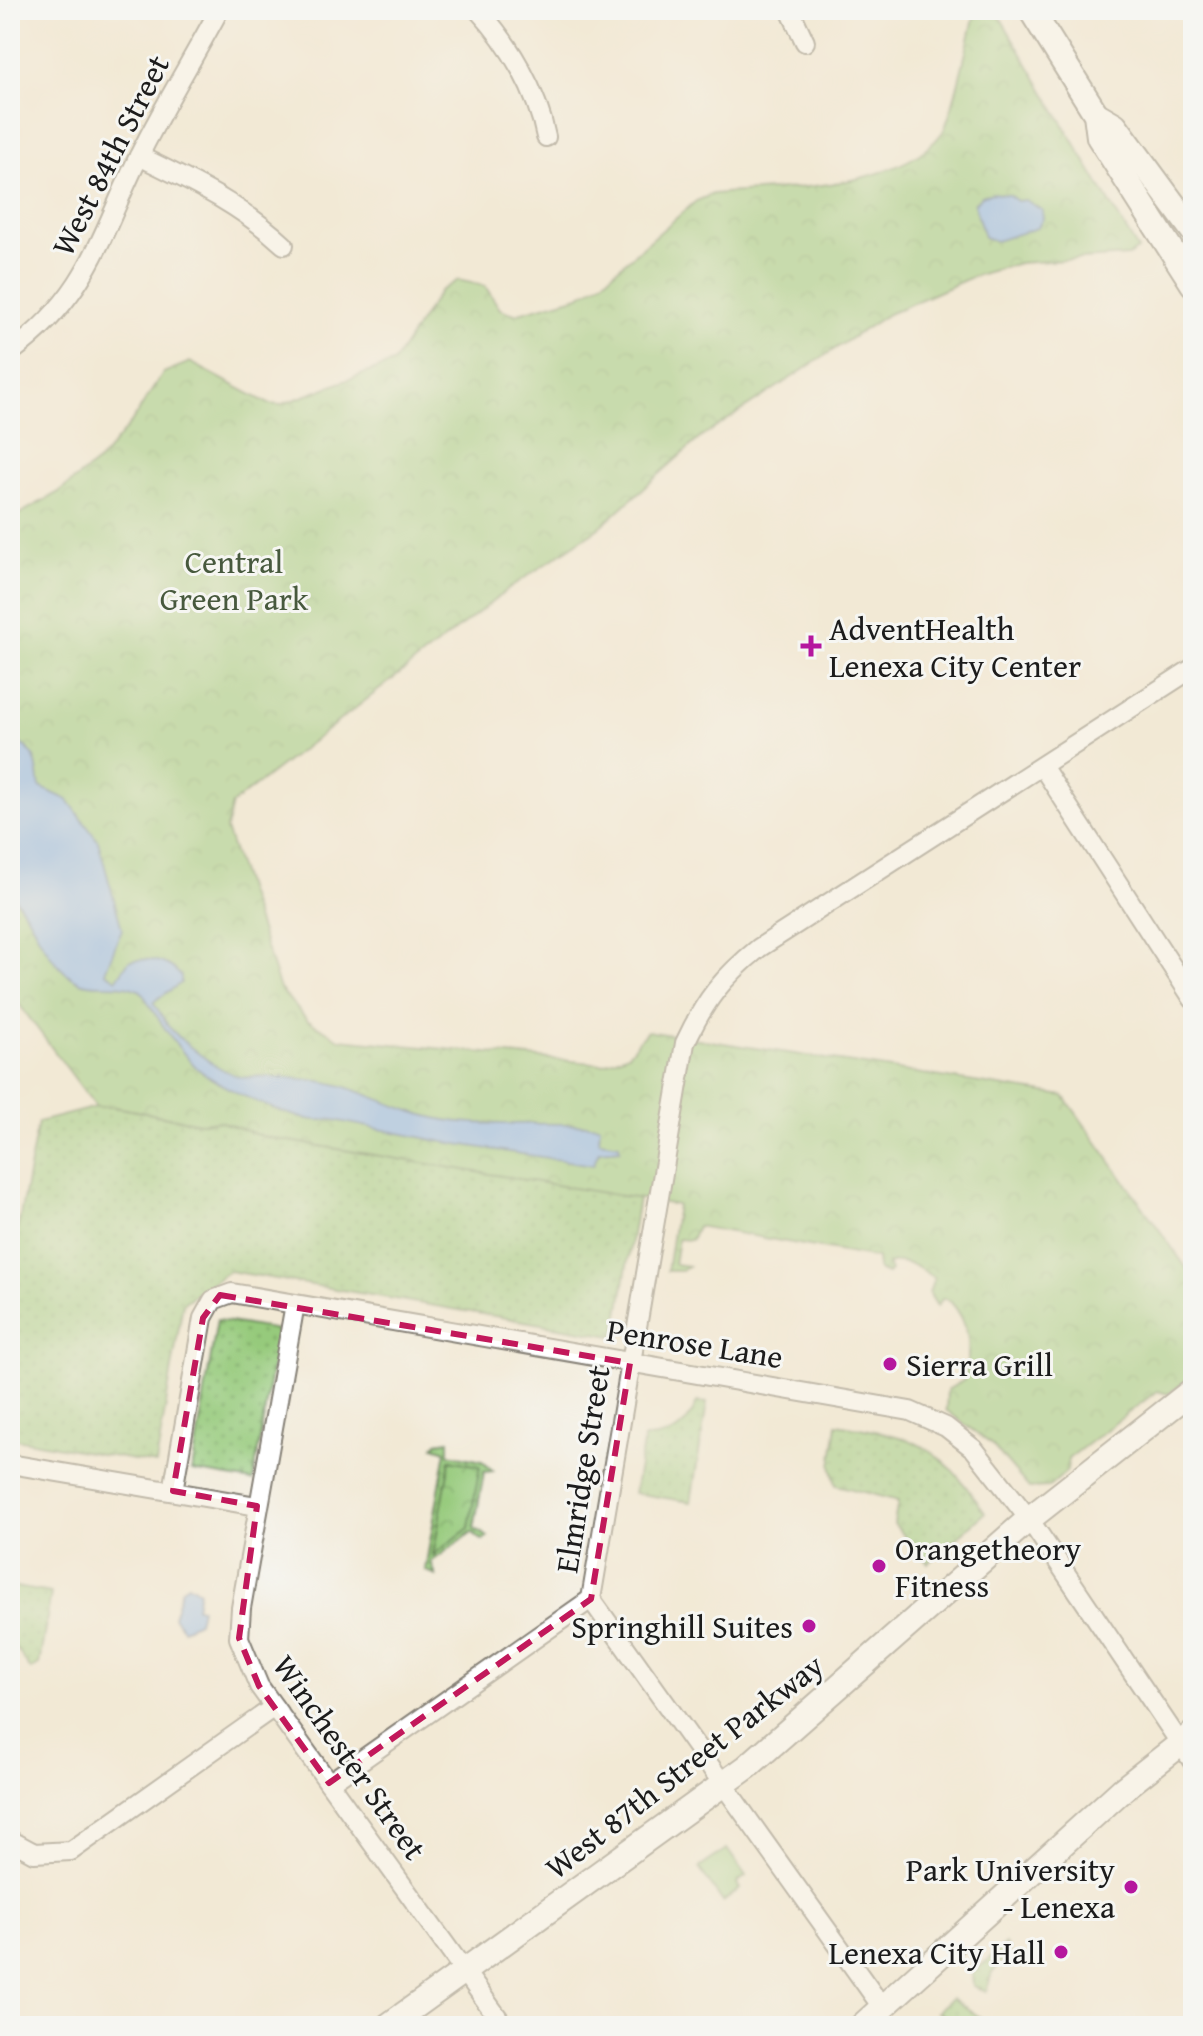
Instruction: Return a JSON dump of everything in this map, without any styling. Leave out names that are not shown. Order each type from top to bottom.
[{"type":"main road","points":[[1031,10],[1096,114],[1099,137],[1193,284]]},
{"type":"main road","points":[[1096,114],[1115,125],[1193,231]]},
{"type":"main road","name":"West 87th Street Parkway","points":[[388,2026],[724,1784],[806,1717],[1029,1519],[1193,1390]]},
{"type":"main road","points":[[862,2026],[1122,1790],[1189,1747]]},
{"type":"street","name":"West 84th Street","points":[[12,348],[46,324],[93,262],[139,156],[219,10]]},
{"type":"street","points":[[478,10],[528,83],[542,116],[546,137]]},
{"type":"street","points":[[790,10],[805,42]]},
{"type":"street","points":[[139,156],[220,195],[247,212],[284,245]]},
{"type":"street","name":"Elmridge Street","points":[[882,2007],[591,1599],[685,1043],[706,999],[727,974],[759,948],[1193,668]]},
{"type":"street","points":[[1042,766],[1193,999]]},
{"type":"street","name":"Penrose Lane","points":[[173,1491],[206,1310],[220,1295],[232,1293],[870,1402],[932,1419],[974,1449],[1029,1519],[1189,1747]]},
{"type":"street","name":"Winchester Street","points":[[295,1304],[257,1506],[239,1638],[259,1686],[504,2026]]},
{"type":"street","points":[[10,1464],[257,1506]]},
{"type":"street","points":[[329,1783],[591,1599]]},
{"type":"street","points":[[10,1840],[18,1848],[34,1853],[71,1851],[274,1707]]},
{"type":"highlighted area","points":[[220,1295],[630,1363],[591,1599],[329,1783],[259,1686],[239,1638],[257,1506],[173,1491],[203,1318]]},
{"type":"green space","name":"Central Green Park","points":[[976,10],[996,10],[1138,250],[1128,256],[1019,263],[974,276],[888,314],[700,438],[599,528],[514,585],[232,804],[226,829],[280,989],[307,1020],[340,1039],[603,1064],[628,1054],[647,1031],[1064,1096],[1193,1277],[1193,1366],[1189,1379],[1168,1394],[1157,1391],[1068,1459],[1067,1471],[1049,1487],[1029,1488],[992,1445],[946,1410],[947,1390],[964,1380],[968,1338],[957,1309],[943,1298],[937,1306],[929,1293],[934,1278],[918,1268],[894,1262],[888,1264],[891,1271],[887,1274],[878,1270],[877,1258],[697,1226],[691,1240],[678,1239],[674,1264],[688,1266],[682,1271],[667,1271],[677,1205],[265,1137],[219,1121],[200,1123],[115,1107],[96,1107],[10,992],[10,519],[59,492],[100,460],[131,423],[163,373],[190,362],[269,404],[280,405],[393,363],[440,291],[458,280],[485,286],[500,309],[515,314],[579,296],[602,282],[696,201],[713,194],[836,183],[897,166],[922,152],[942,133],[956,94]]},
{"type":"green space","points":[[96,1107],[115,1107],[200,1123],[219,1121],[265,1137],[638,1198],[616,1333],[612,1336],[229,1271],[183,1303],[156,1464],[10,1438],[10,1268],[38,1122]]},
{"type":"green space","points":[[217,1320],[278,1330],[253,1481],[192,1471]]},
{"type":"green space","points":[[697,1402],[707,1403],[691,1502],[634,1493],[644,1438],[663,1436],[677,1430],[688,1419]]},
{"type":"green space","points":[[837,1424],[888,1434],[924,1447],[953,1471],[985,1513],[928,1563],[894,1524],[898,1501],[836,1485],[831,1466]]},
{"type":"green space","points":[[449,1440],[449,1454],[482,1461],[493,1471],[484,1472],[474,1528],[488,1537],[483,1541],[472,1532],[431,1562],[436,1576],[425,1570],[446,1451],[434,1447],[437,1442]]},
{"type":"green space","points":[[450,1460],[480,1466],[469,1528],[433,1555]]},
{"type":"green space","points":[[10,1586],[51,1593],[39,1665],[31,1670],[10,1640]]},
{"type":"green space","points":[[727,1849],[746,1876],[737,1883],[740,1889],[723,1902],[699,1868]]},
{"type":"green space","points":[[1005,1944],[1010,1951],[992,1973],[986,1991],[973,1986],[972,1974]]},
{"type":"green space","points":[[952,1998],[981,2018],[978,2026],[964,2026],[936,2012]]},
{"type":"water","points":[[993,193],[1009,195],[1017,201],[1025,200],[1042,210],[1043,219],[1037,228],[996,241],[984,237],[974,204],[981,196]]},
{"type":"water","points":[[14,741],[32,754],[40,787],[68,800],[98,841],[122,929],[105,972],[117,979],[129,961],[144,959],[164,963],[176,971],[181,976],[181,983],[153,1002],[170,1028],[210,1062],[246,1077],[335,1084],[438,1119],[489,1124],[600,1126],[599,1141],[619,1144],[620,1149],[599,1151],[593,1165],[444,1142],[329,1119],[317,1120],[261,1104],[207,1076],[181,1050],[141,991],[124,986],[86,984],[58,965],[10,893],[10,742]]},
{"type":"water","points":[[188,1584],[199,1591],[196,1607],[201,1608],[198,1622],[183,1629],[173,1617],[182,1588]]},
{"type":"place","name":"AdventHealth Lenexa City Center","points":[[811,646]]},
{"type":"place","name":"Sierra Grill","points":[[890,1364]]},
{"type":"place","name":"Orangetheory Fitness","points":[[879,1566]]},
{"type":"place","name":"Springhill Suites","points":[[809,1626]]},
{"type":"place","name":"Park University - Lenexa","points":[[1131,1887]]},
{"type":"place","name":"Lenexa City Hall","points":[[1061,1952]]}]
